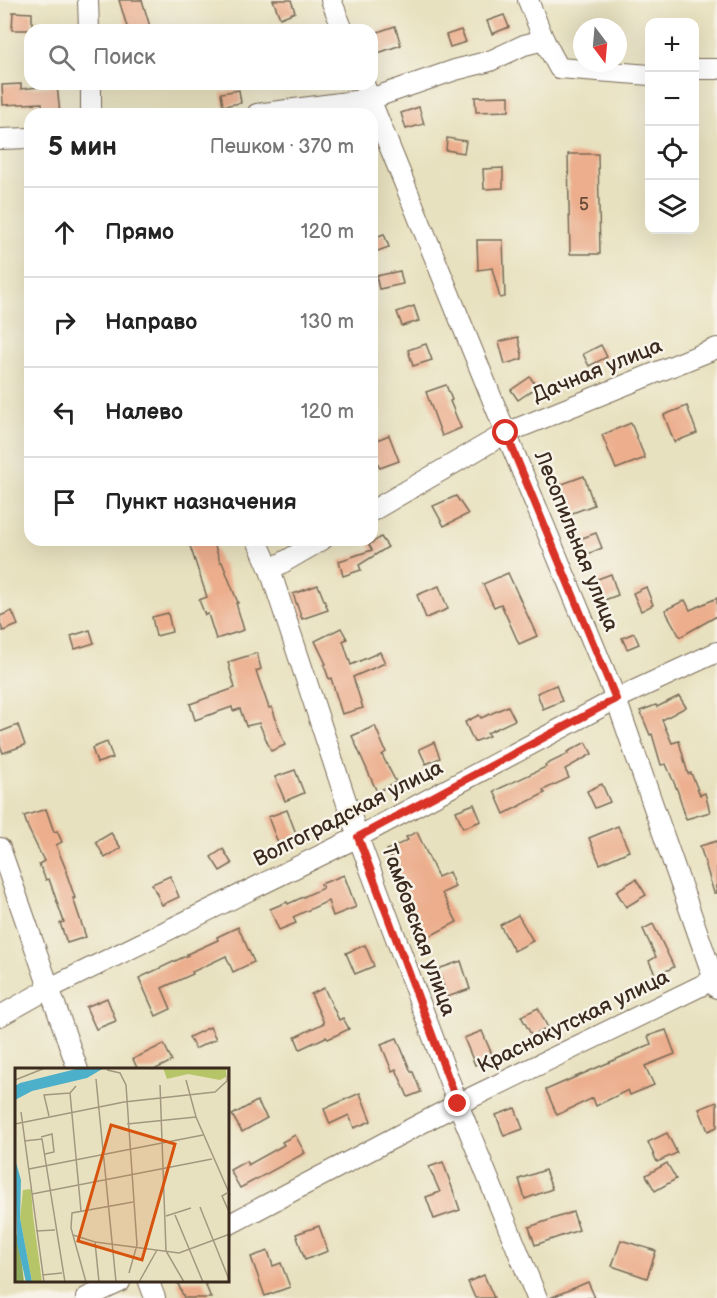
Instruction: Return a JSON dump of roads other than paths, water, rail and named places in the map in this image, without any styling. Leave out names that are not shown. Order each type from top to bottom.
[{"type":"street","points":[[88,0],[89,24]]},
{"type":"street","points":[[331,0],[341,24]]},
{"type":"street","points":[[528,0],[544,40],[559,68],[645,75]]},
{"type":"street","points":[[378,89],[490,62],[524,45],[544,40]]},
{"type":"street","points":[[699,69],[717,69]]},
{"type":"street","points":[[91,90],[92,108]]},
{"type":"street","points":[[287,108],[367,92]]},
{"type":"street","name":"Лесопильная улица","points":[[367,92],[374,108]]},
{"type":"street","name":"Лесопильная улица","points":[[378,119],[616,699],[716,982]]},
{"type":"street","points":[[0,139],[24,138]]},
{"type":"street","name":"Дачная улица","points":[[378,508],[506,433],[717,348]]},
{"type":"street","name":"Тамбовская улица","points":[[260,546],[270,570],[358,837],[458,1104],[537,1298]]},
{"type":"street","points":[[270,570],[312,546]]},
{"type":"street","name":"Волгоградская улица","points":[[0,1016],[50,988],[358,837],[616,699],[717,652]]},
{"type":"street","points":[[0,848],[77,1068]]},
{"type":"street","name":"Краснокутская улица","points":[[230,1224],[458,1104],[716,982]]},
{"type":"street","points":[[86,1298],[116,1283]]},
{"type":"street","points":[[150,1283],[155,1298]]}]
